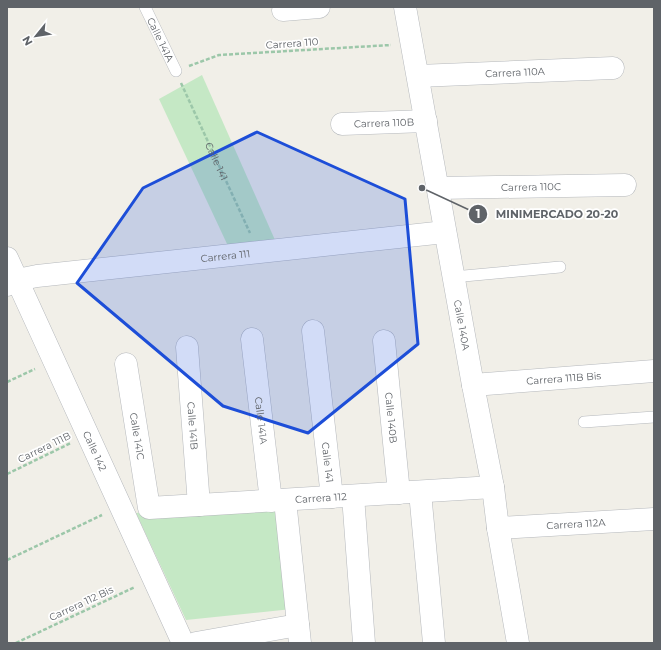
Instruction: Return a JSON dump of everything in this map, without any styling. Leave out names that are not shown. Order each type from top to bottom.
[{"type":"street","points":[[283,10],[319,7]]},
{"type":"street","name":"Calle 140A","points":[[405,7],[473,385],[493,487],[498,528],[518,643]]},
{"type":"street","name":"Carrera 110A","points":[[418,76],[613,68]]},
{"type":"street","name":"Carrera 110B","points":[[342,124],[426,121]]},
{"type":"street","name":"Carrera 110C","points":[[438,188],[625,185]]},
{"type":"street","name":"Carrera 111","points":[[12,282],[38,276],[445,232]]},
{"type":"street","name":"Calle 142","points":[[7,258],[12,282],[54,360],[183,643]]},
{"type":"street","name":"Calle 141","points":[[313,331],[342,497],[364,643]]},
{"type":"street","name":"Calle 141A","points":[[252,339],[299,634]]},
{"type":"street","name":"Calle 140B","points":[[384,341],[434,643]]},
{"type":"street","name":"Calle 141B","points":[[186,347],[199,505]]},
{"type":"street","name":"Calle 141C","points":[[126,364],[149,508]]},
{"type":"street","name":"Carrera 111B Bis","points":[[473,385],[654,371]]},
{"type":"street","name":"Carrera 112","points":[[149,508],[493,487]]},
{"type":"street","name":"Carrera 112A","points":[[498,528],[654,519]]},
{"type":"street","points":[[196,643],[299,634]]},
{"type":"lane","name":"Calle 141A","points":[[145,7],[176,71]]},
{"type":"lane","points":[[454,277],[560,267]]},
{"type":"lane","points":[[584,422],[654,417]]},
{"type":"path","name":"Carrera 110","points":[[176,71],[219,55],[412,43]]},
{"type":"path","name":"Calle 141","points":[[176,71],[258,252]]},
{"type":"path","points":[[7,382],[54,360]]},
{"type":"path","name":"Carrera 111B","points":[[7,474],[88,435]]},
{"type":"path","points":[[7,560],[121,506]]},
{"type":"path","name":"Carrera 112 Bis","points":[[16,643],[154,578]]},
{"type":"highlighted area","points":[[257,132],[405,199],[418,344],[308,433],[223,406],[77,283],[143,188]]},
{"type":"green space","points":[[202,75],[275,240],[228,246],[159,99]]},
{"type":"green space","points":[[277,502],[292,609],[186,620],[136,513]]},
{"type":"place","name":"MINIMERCADO 20-20","points":[[422,188]]}]
